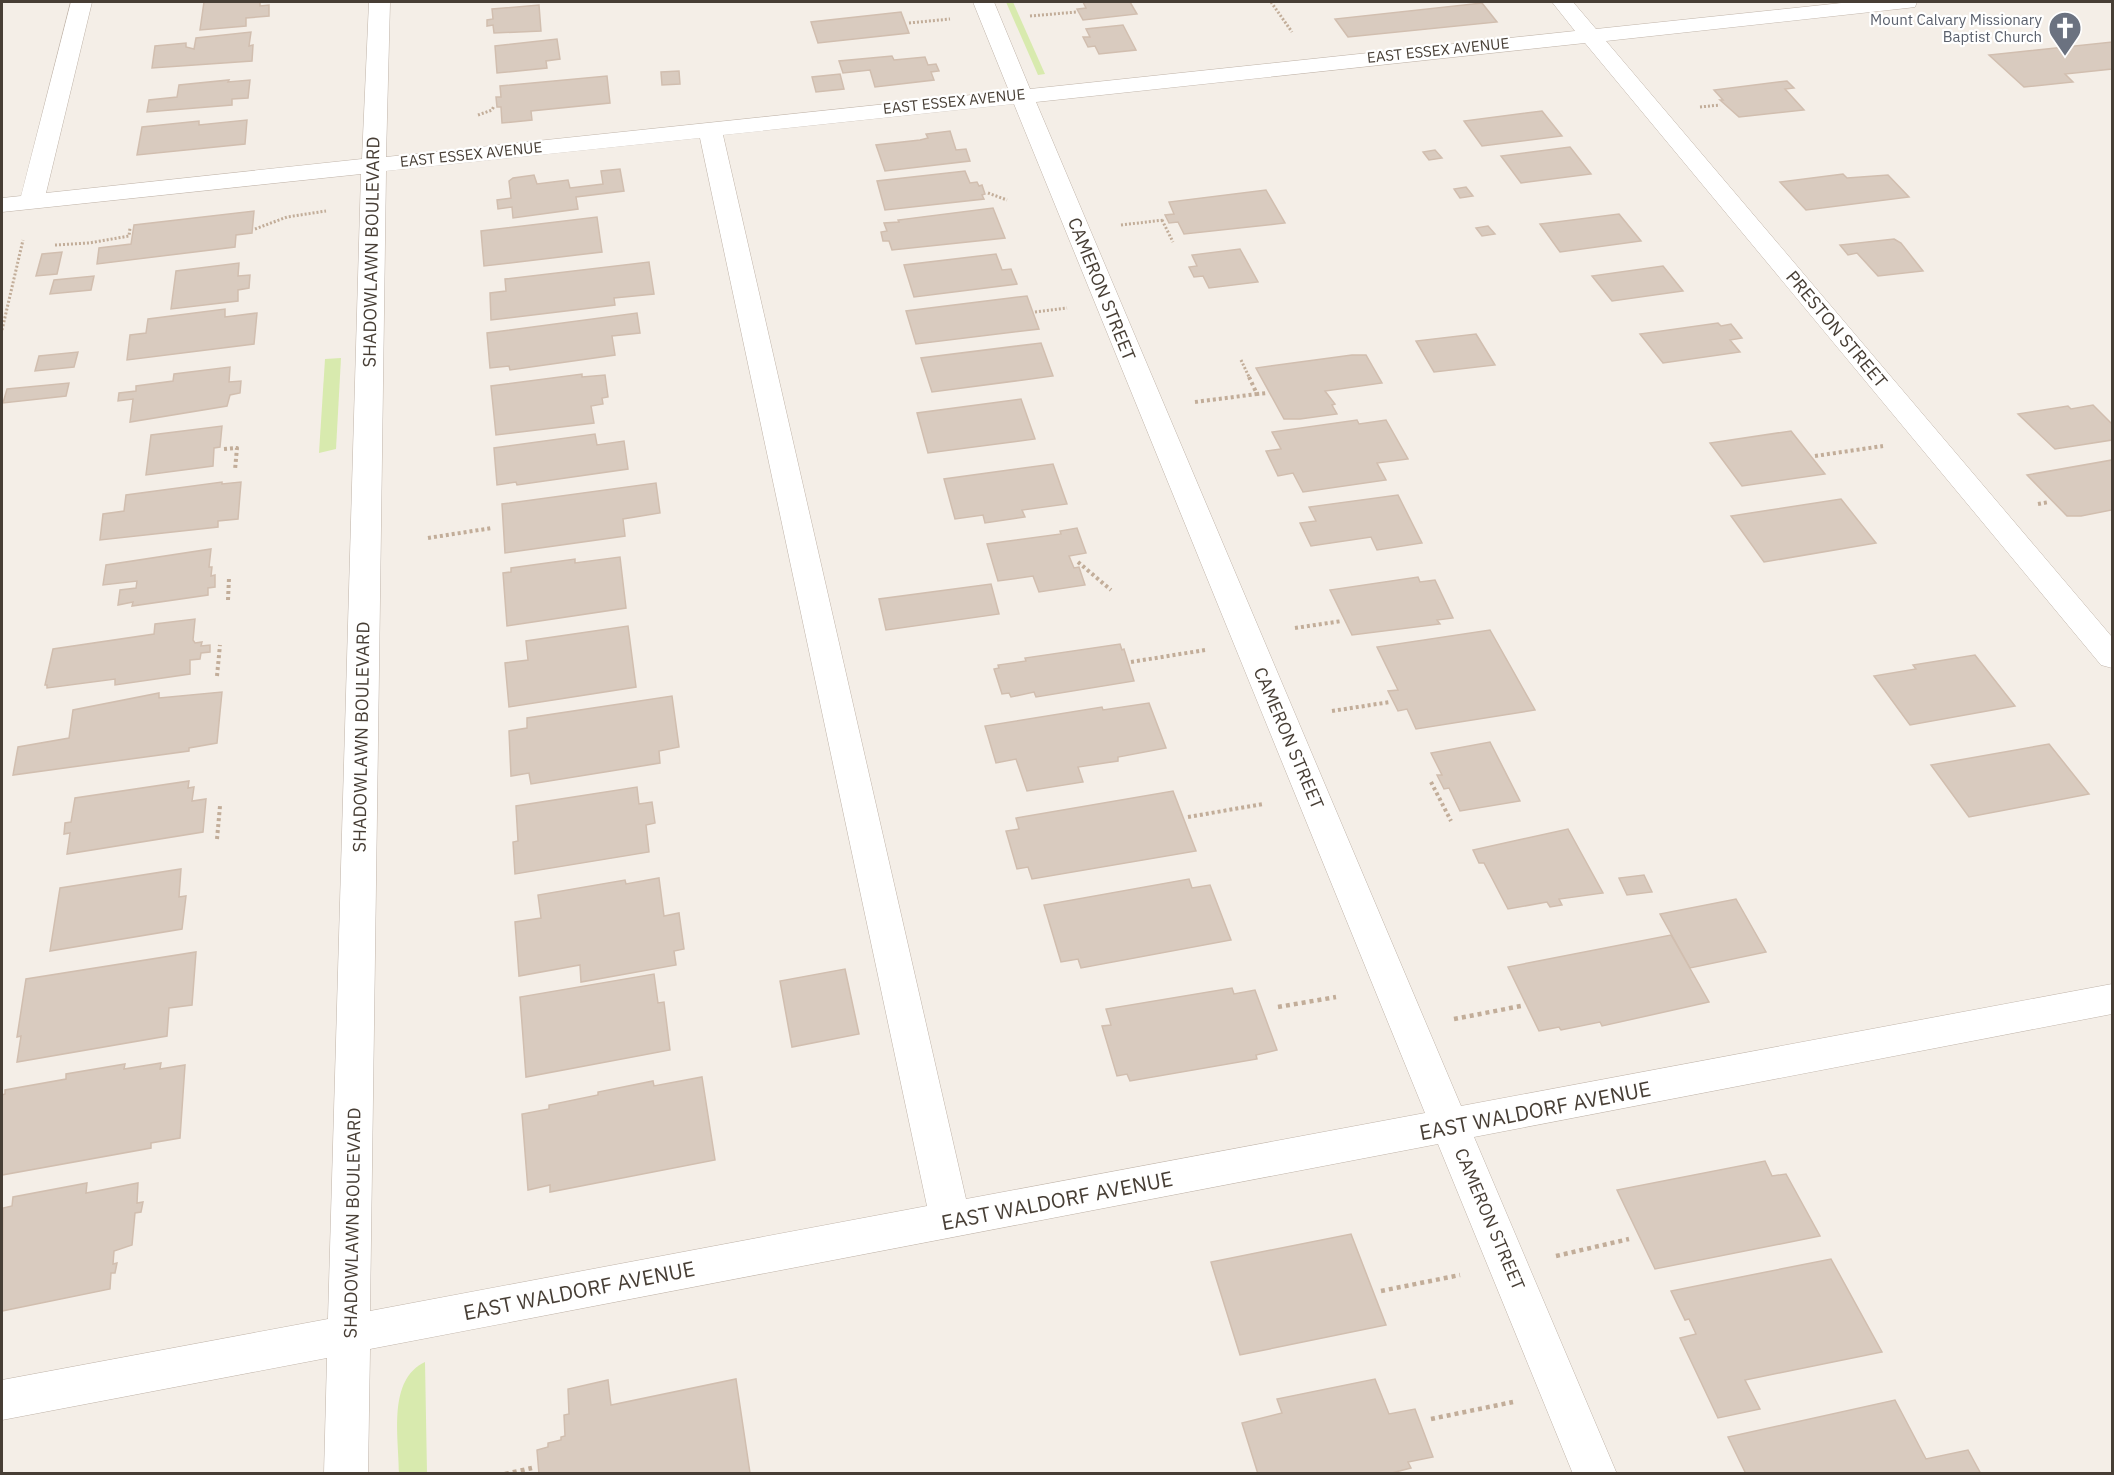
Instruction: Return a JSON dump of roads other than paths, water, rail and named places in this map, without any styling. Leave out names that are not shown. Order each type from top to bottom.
[{"type":"street","points":[[32,201],[81,2]]},
{"type":"street","name":"SHADOWLAWN BOULEVARD","points":[[346,1473],[373,165],[379,2]]},
{"type":"street","name":"CAMERON STREET","points":[[983,2],[1595,1473]]},
{"type":"street","name":"PRESTON STREET","points":[[1562,2],[2112,657]]},
{"type":"street","name":"EAST ESSEX AVENUE","points":[[2,205],[1022,94],[1907,2]]},
{"type":"street","points":[[710,128],[950,1220]]},
{"type":"street","name":"EAST WALDORF AVENUE","points":[[2,1400],[2112,999]]},
{"type":"place","name":"Mount Calvary Missionary Baptist Church","points":[[2065,57]]}]
